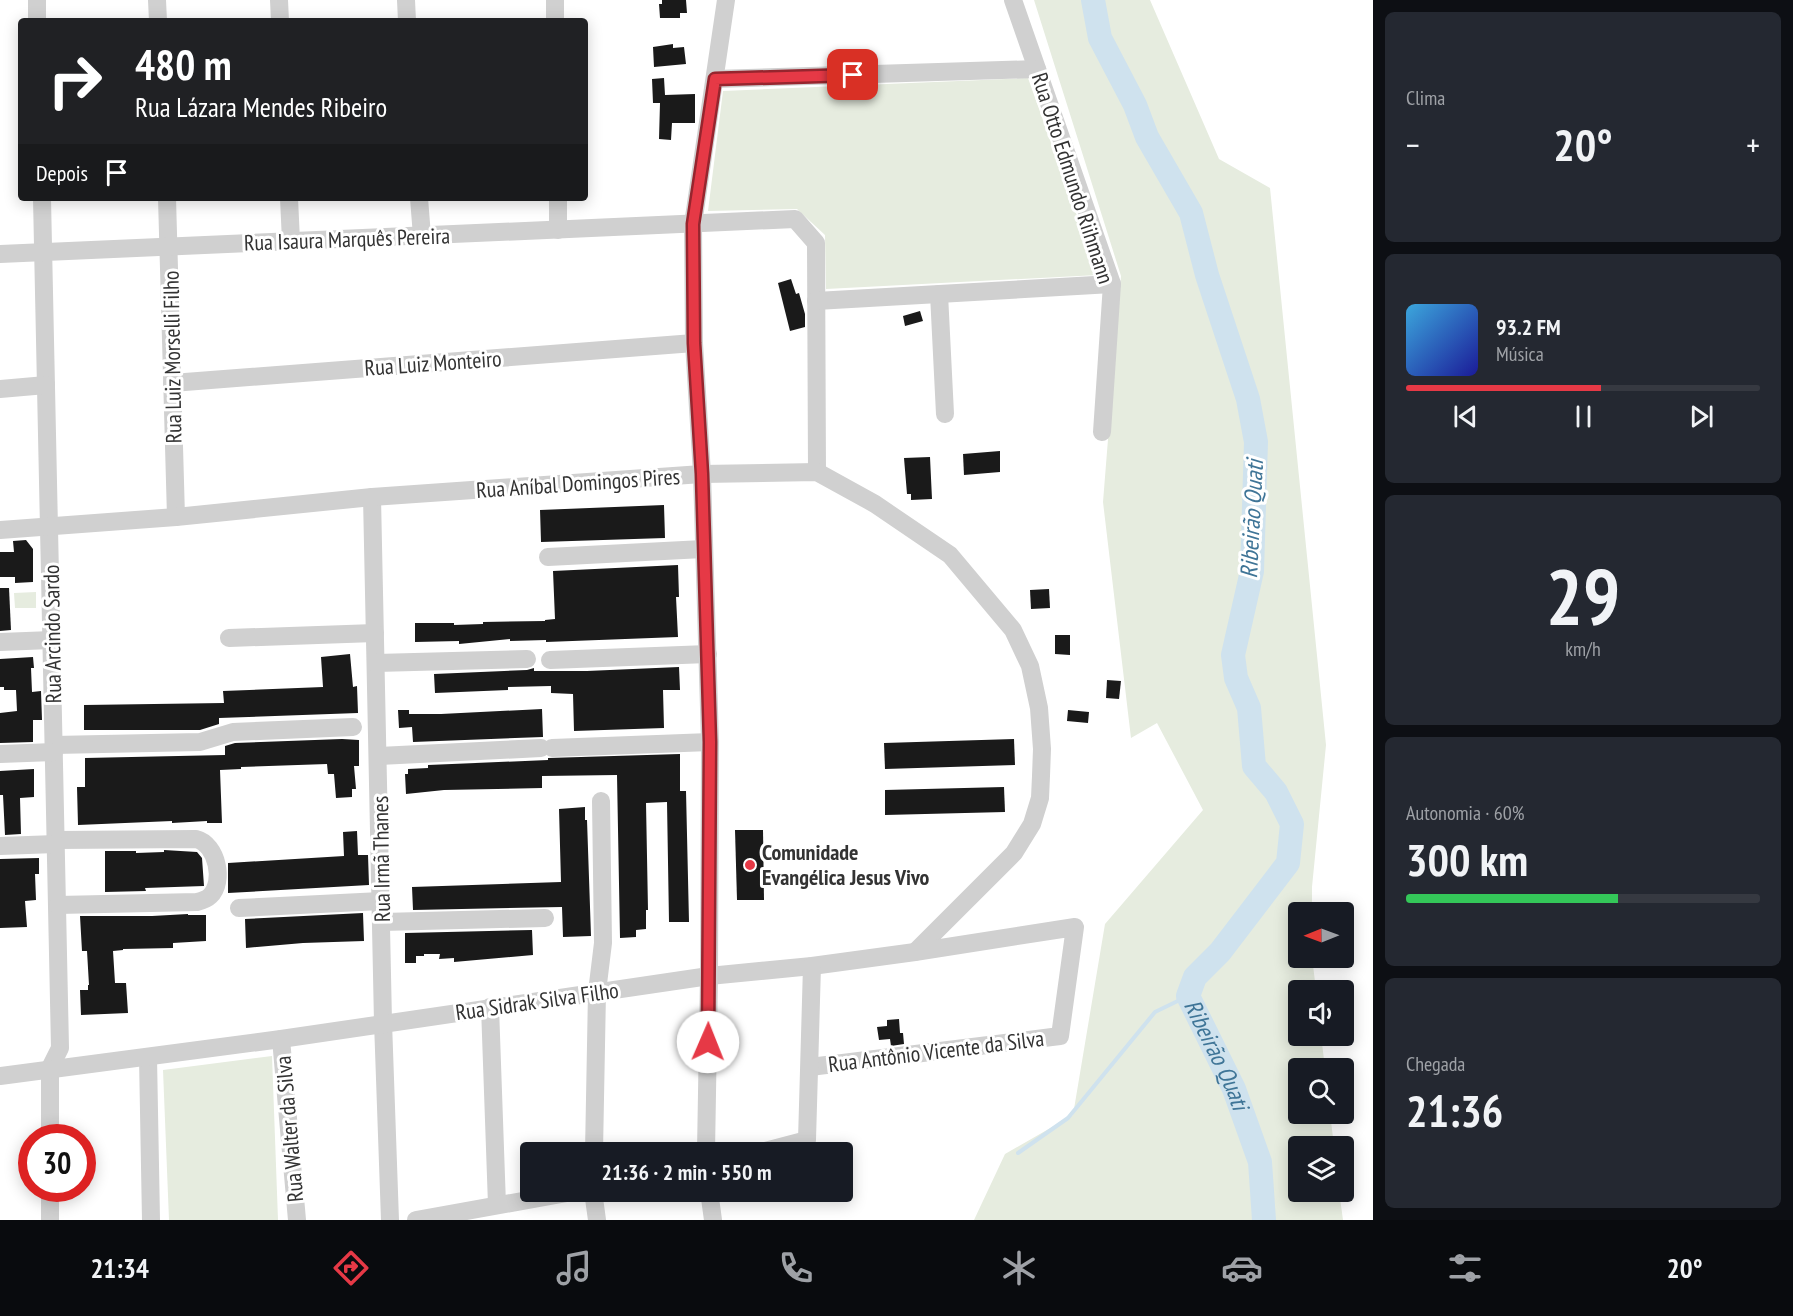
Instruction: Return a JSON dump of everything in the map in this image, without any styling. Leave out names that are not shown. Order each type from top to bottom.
[{"type":"street","points":[[37,0],[37,18]]},
{"type":"street","points":[[157,0],[158,18]]},
{"type":"street","points":[[279,0],[280,18]]},
{"type":"street","points":[[406,0],[407,18]]},
{"type":"street","points":[[555,0],[555,18]]},
{"type":"street","points":[[706,1142],[710,742],[702,474],[694,343],[693,224],[726,0]]},
{"type":"street","name":"Rua Otto Edmundo Riihmann","points":[[1013,0],[1112,284],[1102,432]]},
{"type":"street","points":[[715,79],[1037,69]]},
{"type":"street","name":"Rua Arcindo Sardo","points":[[42,201],[60,1048],[50,1068],[50,1124]]},
{"type":"street","name":"Rua Luiz Morselli Filho","points":[[167,201],[176,517]]},
{"type":"street","points":[[289,201],[291,241]]},
{"type":"street","points":[[419,201],[422,236]]},
{"type":"street","points":[[558,201],[558,230]]},
{"type":"street","name":"Rua Isaura Marquês Pereira","points":[[0,254],[795,219],[816,243],[816,301]]},
{"type":"street","points":[[817,472],[816,301],[1112,284]]},
{"type":"street","points":[[939,294],[945,414]]},
{"type":"street","name":"Rua Luiz Monteiro","points":[[172,383],[694,343]]},
{"type":"street","points":[[0,389],[46,386]]},
{"type":"street","name":"Rua Aníbal Domingos Pires","points":[[0,530],[176,517],[372,497],[702,474],[817,472],[875,504],[950,555],[1013,630],[1030,666],[1042,749],[1040,798],[1032,824],[1014,853],[915,952]]},
{"type":"street","name":"Rua Irmã Thanes","points":[[372,497],[383,1022],[390,1220]]},
{"type":"street","points":[[548,556],[703,549]]},
{"type":"street","points":[[229,638],[375,633]]},
{"type":"street","points":[[0,642],[52,640]]},
{"type":"street","points":[[550,660],[708,654]]},
{"type":"street","points":[[376,663],[527,659]]},
{"type":"street","points":[[0,754],[54,748],[200,742],[233,732],[353,727]]},
{"type":"street","points":[[379,756],[710,742]]},
{"type":"street","points":[[594,1142],[597,992],[603,943],[601,801]]},
{"type":"street","points":[[0,846],[56,842],[196,839],[204,841],[211,848],[216,862],[217,879],[214,889],[210,896],[197,902],[58,905]]},
{"type":"street","points":[[239,908],[381,901]]},
{"type":"street","points":[[382,922],[545,918]]},
{"type":"street","name":"Rua Sidrak Silva Filho","points":[[0,1076],[281,1039],[383,1022],[709,976],[812,966],[915,952],[1075,927]]},
{"type":"street","name":"Rua Antônio Vicente da Silva","points":[[810,1066],[1060,1036],[1075,927]]},
{"type":"street","points":[[799,1142],[807,1140],[812,966]]},
{"type":"street","points":[[490,1008],[497,1205]]},
{"type":"street","name":"Rua Walter da Silva","points":[[281,1039],[297,1220]]},
{"type":"street","points":[[148,1057],[151,1220]]},
{"type":"street","points":[[416,1220],[520,1201]]},
{"type":"street","points":[[50,1202],[50,1220]]},
{"type":"street","points":[[595,1202],[597,1220]]},
{"type":"street","points":[[711,1202],[713,1220]]},
{"type":"shaded area","points":[[1034,0],[1150,0],[1219,159],[1270,188],[1326,745],[1312,902],[1288,902],[1288,968],[1313,968],[1315,980],[1288,980],[1288,1046],[1322,1046],[1324,1058],[1288,1058],[1288,1124],[1331,1124],[1333,1136],[1288,1136],[1288,1202],[1341,1202],[1343,1220],[974,1220],[1005,1154],[1073,1115],[1105,924],[1203,810],[1157,723],[1131,738],[1103,502],[1121,276]]},
{"type":"shaded area","points":[[1028,78],[1098,275],[826,289],[825,235],[797,209],[708,211],[723,91]]},
{"type":"shaded area","points":[[36,592],[36,608],[15,608],[14,593]]},
{"type":"shaded area","points":[[272,1056],[278,1220],[169,1220],[163,1070]]},
{"type":"building","points":[[662,0],[686,0],[687,13],[680,13],[680,18],[660,18],[659,4],[662,4]]},
{"type":"building","points":[[673,44],[673,48],[684,47],[686,64],[654,67],[653,47]]},
{"type":"building","points":[[664,78],[665,95],[695,94],[695,123],[672,123],[671,140],[659,139],[660,103],[653,103],[652,79]]},
{"type":"building","points":[[791,279],[796,294],[799,293],[805,314],[805,327],[790,331],[778,283]]},
{"type":"building","points":[[920,311],[923,321],[905,326],[903,316]]},
{"type":"building","points":[[1000,451],[1000,472],[964,475],[963,454]]},
{"type":"building","points":[[930,457],[932,499],[911,500],[911,494],[907,494],[904,458]]},
{"type":"building","points":[[664,505],[665,538],[541,542],[540,510]]},
{"type":"building","points":[[26,540],[33,549],[33,582],[15,583],[15,577],[0,577],[0,552],[14,552],[13,541]]},
{"type":"building","points":[[678,565],[679,597],[676,597],[678,637],[546,642],[546,640],[510,641],[510,639],[459,644],[459,641],[415,642],[415,623],[454,623],[454,625],[555,619],[553,571]]},
{"type":"building","points":[[0,588],[9,588],[11,630],[0,631]]},
{"type":"building","points":[[1049,589],[1050,608],[1031,609],[1030,590]]},
{"type":"building","points":[[1055,635],[1070,635],[1070,655],[1055,654]]},
{"type":"building","points":[[350,654],[353,687],[357,686],[358,713],[219,718],[219,724],[200,730],[84,730],[84,705],[224,703],[223,691],[323,687],[321,657]]},
{"type":"building","points":[[33,657],[32,692],[41,691],[42,720],[33,720],[33,742],[0,743],[0,713],[17,711],[16,690],[4,690],[4,687],[0,687],[0,659]]},
{"type":"building","points":[[679,667],[680,690],[663,690],[664,728],[574,731],[573,694],[551,693],[551,686],[435,693],[434,674],[534,668],[534,671],[587,671]]},
{"type":"building","points":[[1107,680],[1121,681],[1119,699],[1106,698]]},
{"type":"building","points":[[542,709],[543,737],[413,742],[412,727],[399,728],[398,710],[409,710],[409,714],[441,714]]},
{"type":"building","points":[[1068,710],[1089,712],[1088,723],[1067,721]]},
{"type":"building","points":[[1014,739],[1015,765],[885,769],[884,743]]},
{"type":"building","points":[[359,740],[359,766],[354,766],[356,789],[352,789],[352,797],[336,798],[334,774],[328,774],[327,764],[241,767],[241,769],[220,770],[222,823],[207,823],[207,821],[172,823],[172,821],[78,825],[77,787],[85,787],[85,758],[225,755],[225,746],[235,743]]},
{"type":"building","points":[[680,754],[680,791],[686,791],[689,922],[669,922],[667,802],[646,803],[648,910],[646,910],[646,929],[636,930],[636,937],[620,938],[617,775],[542,776],[542,788],[444,790],[406,794],[405,774],[408,774],[408,769],[428,768],[428,765]]},
{"type":"building","points":[[34,769],[34,797],[20,798],[21,834],[5,835],[3,795],[0,795],[0,771]]},
{"type":"building","points":[[1004,787],[1005,812],[885,815],[885,790]]},
{"type":"building","points":[[585,807],[591,936],[563,937],[562,907],[413,910],[412,887],[561,882],[559,809]]},
{"type":"building","name":"Comunidade Evangélica Jesus Vivo","points":[[735,830],[763,830],[764,900],[737,900]]},
{"type":"building","points":[[357,831],[358,855],[368,855],[369,885],[228,893],[228,863],[344,856],[343,832]]},
{"type":"building","points":[[164,850],[197,852],[202,858],[204,886],[105,892],[105,851],[136,851],[136,853],[164,852]]},
{"type":"building","points":[[39,858],[39,874],[35,874],[36,900],[25,901],[27,927],[0,928],[0,859]]},
{"type":"building","points":[[363,913],[364,941],[246,948],[245,919]]},
{"type":"building","points":[[206,915],[206,941],[173,943],[173,948],[113,951],[115,983],[126,983],[128,1013],[81,1015],[80,990],[88,990],[89,985],[87,951],[82,951],[80,916]]},
{"type":"building","points":[[532,930],[533,955],[454,962],[454,958],[439,959],[440,954],[424,954],[424,956],[416,956],[416,963],[405,963],[405,933]]},
{"type":"building","points":[[899,1019],[904,1044],[891,1046],[890,1039],[879,1040],[877,1027],[887,1026],[887,1020]]},
{"type":"waterway","name":"Ribeirão Quati","points":[[1093,0],[1100,38],[1135,105],[1147,137],[1191,213],[1207,275],[1248,399],[1256,442],[1252,571],[1233,655],[1236,678],[1249,708],[1254,766],[1276,792],[1292,824],[1288,863],[1220,952],[1195,977],[1188,996],[1234,1089],[1260,1162],[1264,1220]]},
{"type":"waterway","points":[[1018,1153],[1068,1118],[1155,1012],[1188,996]]},
{"type":"place","name":"Comunidade Evangélica Jesus Vivo","points":[[750,865]]},
{"type":"route","points":[[708,1042],[710,742],[702,474],[694,343],[693,224],[715,79],[853,75]]}]
